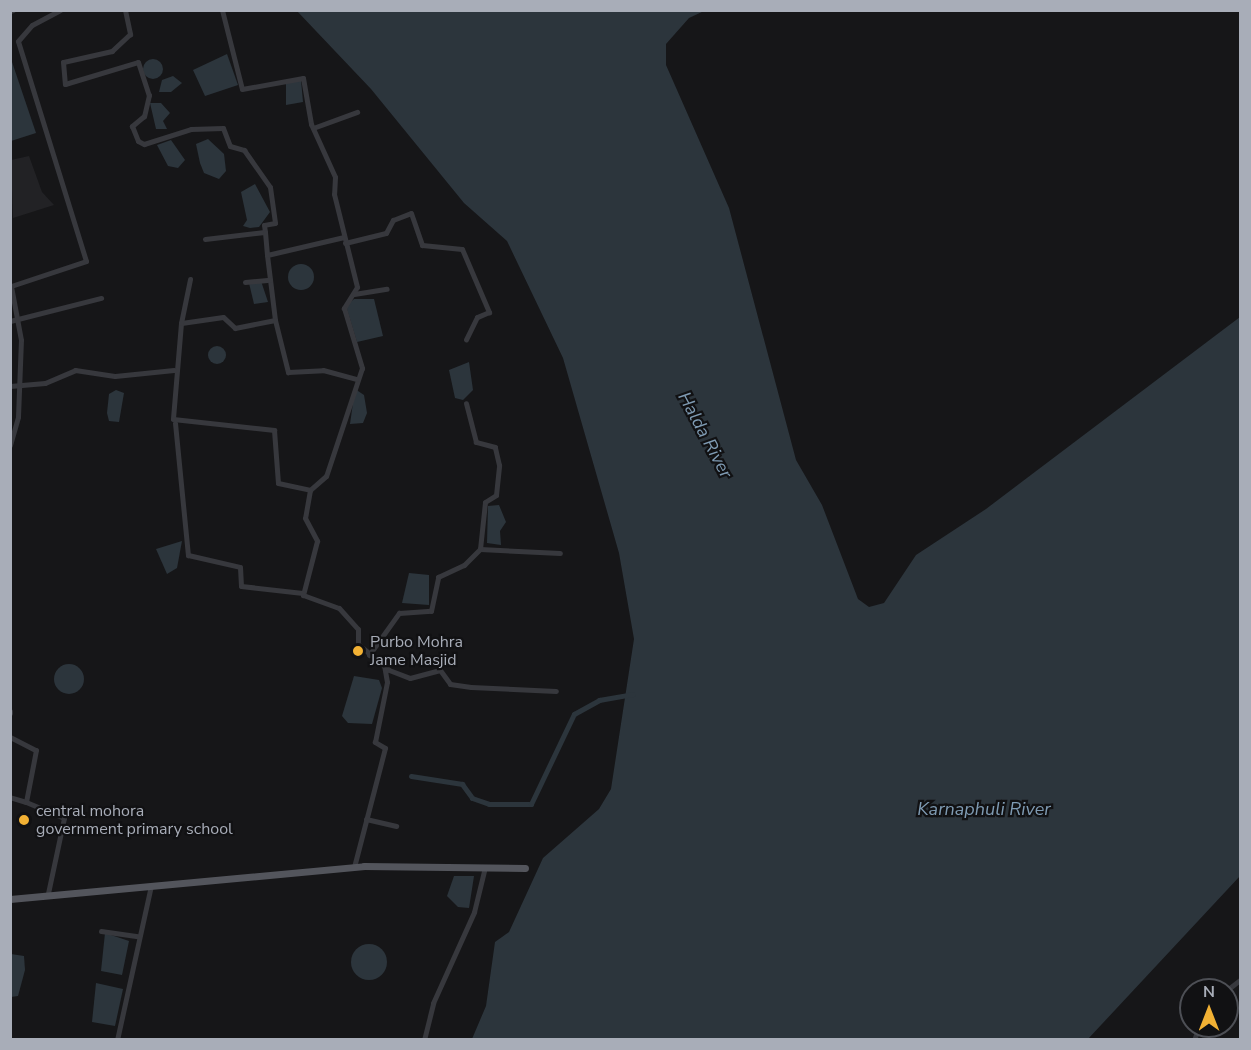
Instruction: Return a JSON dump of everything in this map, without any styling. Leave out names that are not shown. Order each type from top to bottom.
[{"type":"main road","points":[[10,899],[48,893],[354,867],[525,868]]},
{"type":"street","points":[[10,445],[19,319],[10,286],[86,261],[18,41],[32,25],[60,10]]},
{"type":"street","points":[[125,10],[130,34],[112,51],[63,62],[65,84],[138,62],[149,95],[144,116],[132,126],[138,141],[144,144],[191,129],[223,128],[230,146],[244,150],[270,187],[275,223],[264,225],[275,320],[288,372],[323,370],[356,379]]},
{"type":"street","points":[[222,10],[242,89],[303,78],[313,128],[335,177],[344,240],[357,287],[344,308],[362,368],[356,379],[326,476],[310,490],[305,518],[317,541],[303,593]]},
{"type":"street","points":[[313,128],[357,112]]},
{"type":"street","points":[[267,255],[386,233],[393,220],[411,213],[422,245],[448,244],[464,252],[489,312],[466,340]]},
{"type":"street","points":[[205,239],[265,232]]},
{"type":"street","points":[[190,279],[174,369],[175,423],[188,555],[240,567],[241,586],[303,593],[339,608],[358,629],[358,644],[369,655],[410,678],[440,670],[450,684],[458,686],[556,691]]},
{"type":"street","points":[[245,282],[270,280]]},
{"type":"street","points":[[354,294],[387,289]]},
{"type":"street","points":[[10,321],[101,298]]},
{"type":"street","points":[[181,323],[223,316],[235,328],[275,320]]},
{"type":"street","points":[[14,386],[45,384],[75,370],[115,376],[174,369]]},
{"type":"street","points":[[369,655],[399,613],[431,611],[438,577],[464,565],[480,549],[485,502],[496,495],[499,465],[495,447],[476,442],[466,403]]},
{"type":"street","points":[[175,423],[272,428],[278,483],[310,490]]},
{"type":"street","points":[[480,549],[560,553]]},
{"type":"street","points":[[354,867],[386,748],[375,742],[387,682],[384,665]]},
{"type":"street","points":[[10,738],[36,750],[26,802]]},
{"type":"street","points":[[10,797],[64,818],[48,893]]},
{"type":"street","points":[[366,819],[396,826]]},
{"type":"street","points":[[424,1040],[433,1003],[474,912],[484,867]]},
{"type":"street","points":[[117,1040],[138,936],[151,886]]},
{"type":"street","points":[[101,931],[138,936]]},
{"type":"shaded area","points":[[29,156],[42,192],[54,205],[13,218],[11,160]]},
{"type":"water","name":"Karnaphuli River","points":[[297,11],[704,11],[689,18],[666,44],[666,65],[729,208],[796,460],[822,505],[858,599],[869,607],[884,603],[916,555],[986,509],[1240,317],[1240,876],[1088,1039],[472,1039],[486,1006],[495,942],[509,932],[543,858],[599,809],[611,789],[634,639],[619,553],[563,358],[507,241],[464,203],[371,89]]},
{"type":"water","points":[[227,54],[238,85],[205,96],[193,70]]},
{"type":"water","points":[[10,56],[36,133],[11,141],[10,141]]},
{"type":"water","points":[[153,59],[160,62],[163,69],[160,76],[153,79],[146,76],[143,69],[146,62]]},
{"type":"water","points":[[173,76],[182,83],[171,92],[159,92],[162,80]]},
{"type":"water","points":[[301,80],[303,102],[286,105],[286,82]]},
{"type":"water","points":[[150,103],[161,103],[170,113],[163,121],[167,129],[156,129]]},
{"type":"water","points":[[208,139],[224,154],[226,171],[219,179],[204,173],[200,163],[196,144]]},
{"type":"water","points":[[171,140],[185,160],[178,168],[168,166],[157,145]]},
{"type":"water","points":[[255,184],[270,212],[259,227],[250,228],[243,226],[247,220],[241,192]]},
{"type":"water","points":[[301,264],[310,268],[314,277],[310,286],[301,290],[292,286],[288,277],[292,268]]},
{"type":"water","points":[[261,281],[268,302],[254,304],[249,283]]},
{"type":"water","points":[[354,299],[374,299],[383,336],[357,342],[346,306]]},
{"type":"water","points":[[213,346],[221,346],[226,351],[224,362],[213,364],[208,359],[208,351]]},
{"type":"water","points":[[469,362],[473,390],[463,400],[455,398],[449,370]]},
{"type":"water","points":[[355,389],[364,395],[367,413],[363,423],[350,424]]},
{"type":"water","points":[[116,390],[124,393],[119,422],[109,421],[107,413],[109,394]]},
{"type":"water","points":[[499,505],[506,522],[500,531],[501,545],[487,543],[488,506]]},
{"type":"water","points":[[182,541],[177,568],[167,574],[156,549]]},
{"type":"water","points":[[409,573],[429,575],[429,605],[402,603]]},
{"type":"water","points":[[69,664],[80,668],[84,679],[80,690],[69,694],[58,690],[54,679],[58,668]]},
{"type":"water","points":[[354,676],[379,680],[382,688],[372,724],[348,723],[342,716]]},
{"type":"water","points":[[454,876],[474,876],[469,908],[458,907],[447,896]]},
{"type":"water","points":[[105,933],[129,941],[122,975],[101,971]]},
{"type":"water","points":[[369,944],[382,949],[387,962],[382,975],[369,980],[356,975],[351,962],[356,949]]},
{"type":"water","points":[[11,954],[24,956],[25,970],[18,996],[11,997]]},
{"type":"water","points":[[96,983],[123,989],[115,1026],[92,1022]]},
{"type":"waterway","points":[[411,776],[462,784],[472,798],[489,804],[531,804],[574,714],[599,700],[632,694]]},
{"type":"place","name":"Purbo Mohra Jame Masjid","points":[[358,651]]},
{"type":"place","name":"central mohora government primary school","points":[[24,820]]},
{"type":"water label","name":"Halda River","points":[[705,435]]}]
